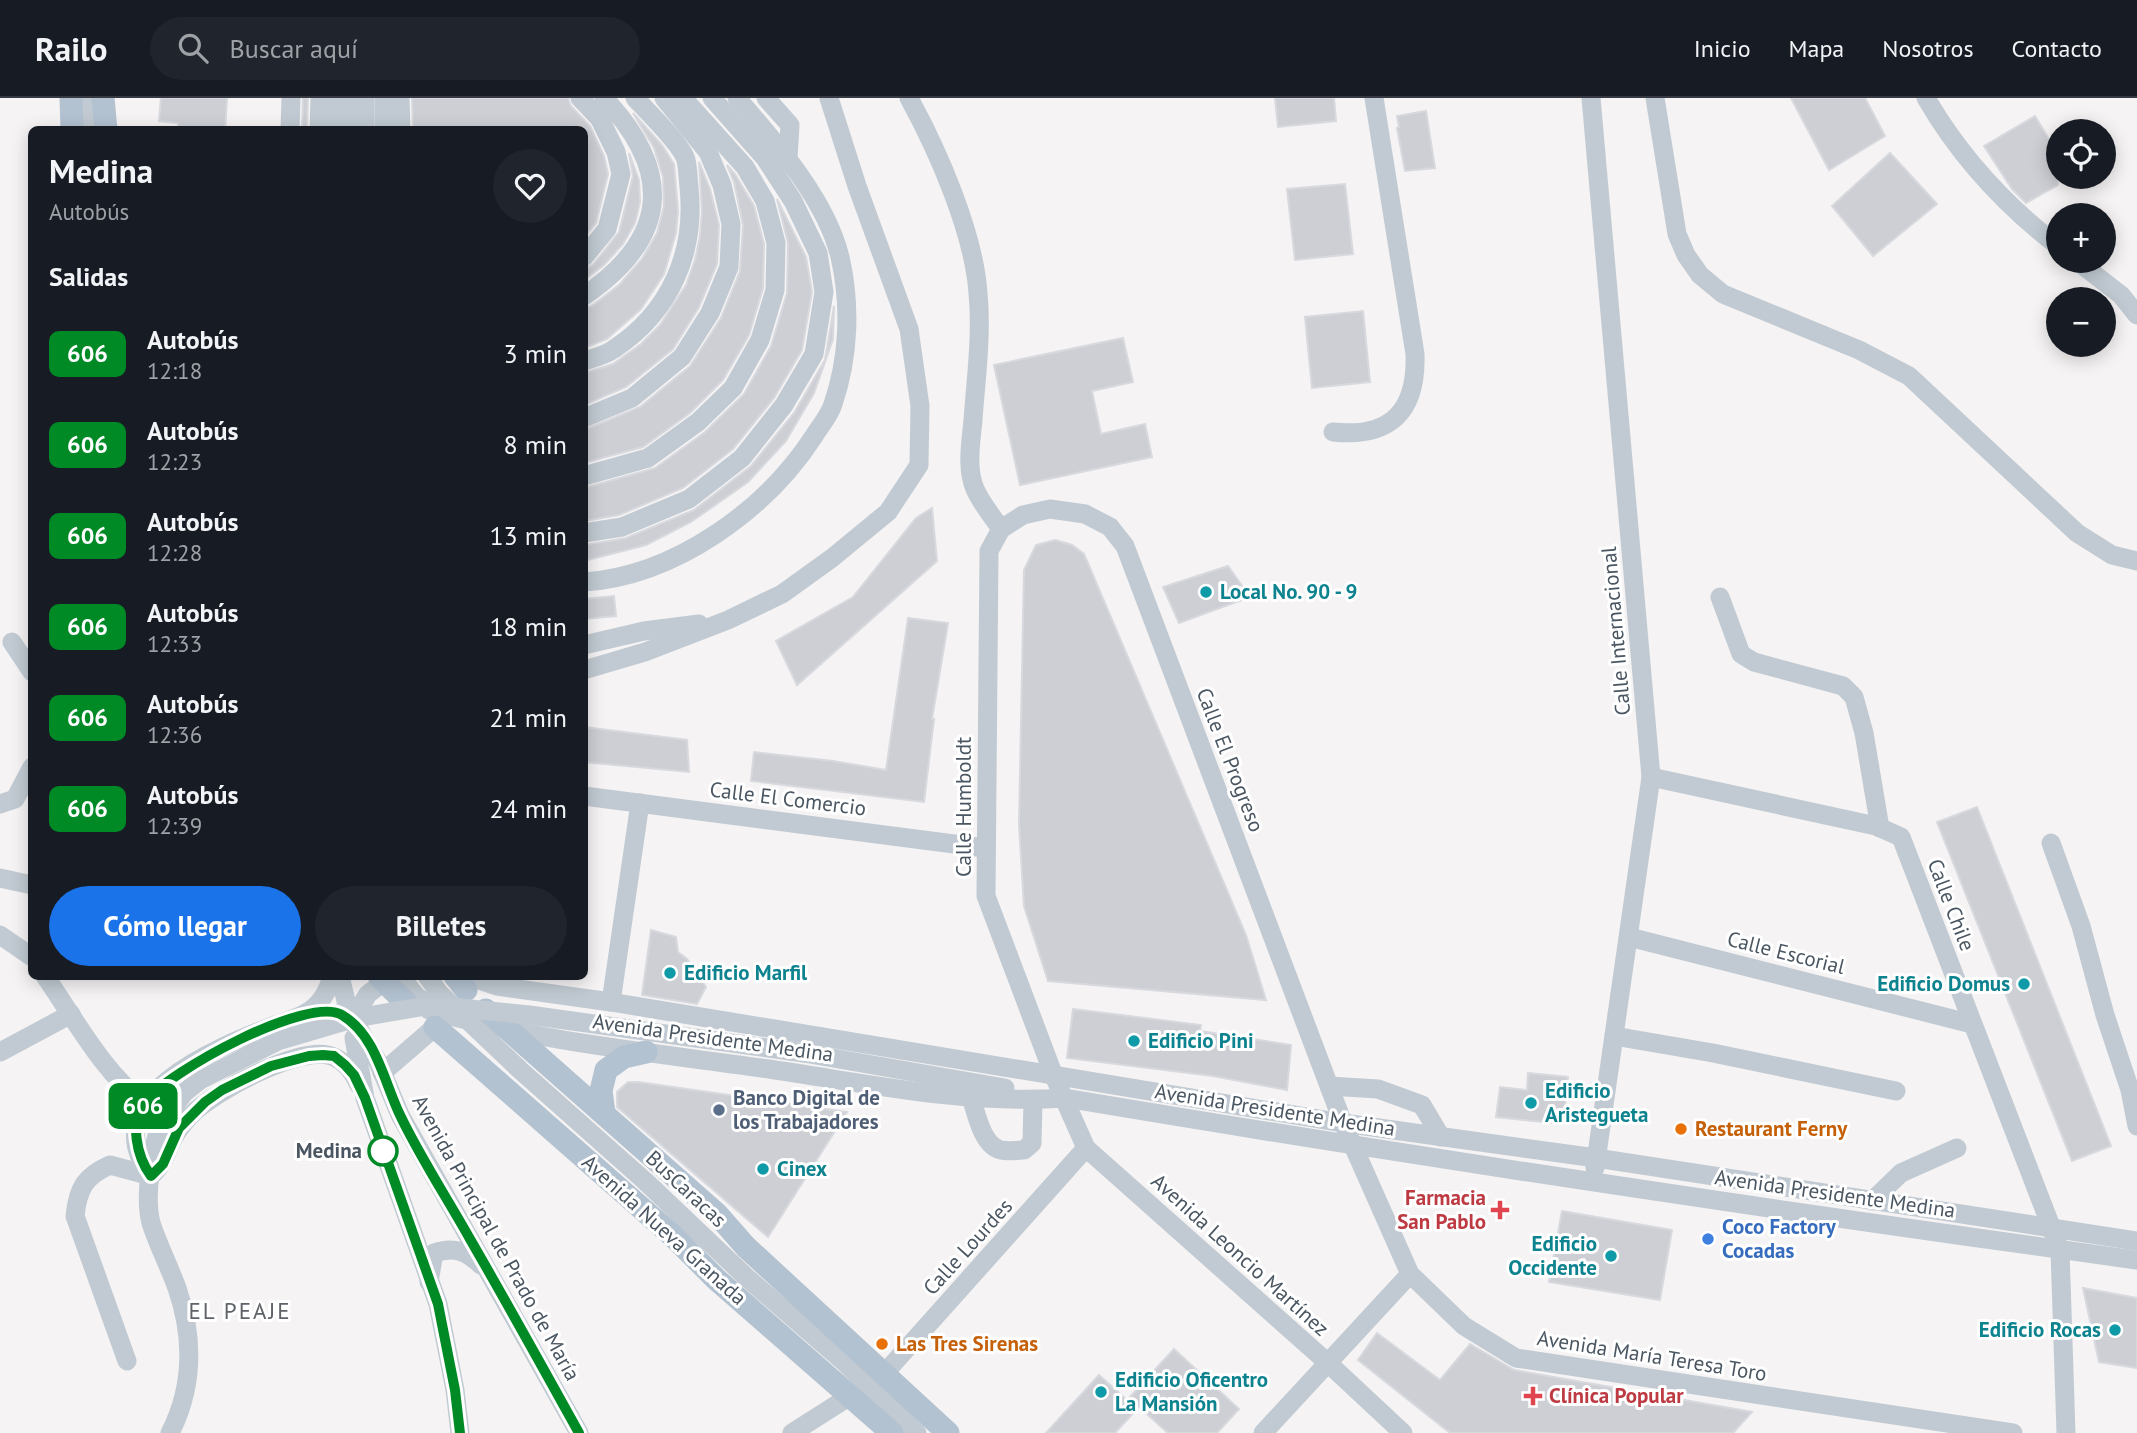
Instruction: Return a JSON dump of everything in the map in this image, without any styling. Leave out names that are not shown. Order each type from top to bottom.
[{"type":"main road","points":[[71,98],[72,126]]},
{"type":"main road","points":[[103,98],[106,126]]},
{"type":"main road","points":[[390,980],[407,1004]]},
{"type":"main road","name":"Avenida Nueva Granada","points":[[433,1016],[716,1279],[867,1385],[948,1433]]},
{"type":"main road","name":"Avenida Nueva Granada","points":[[478,1016],[506,1029],[717,1214],[867,1385],[892,1433]]},
{"type":"main road","points":[[604,1113],[601,1084],[606,1070],[624,1057],[646,1052]]},
{"type":"street","points":[[87,98],[90,126]]},
{"type":"street","points":[[290,126],[291,98]]},
{"type":"street","points":[[307,126],[308,98]]},
{"type":"street","points":[[319,126],[320,98]]},
{"type":"street","points":[[334,126],[335,98]]},
{"type":"street","points":[[349,98],[349,126]]},
{"type":"street","points":[[365,98],[365,126]]},
{"type":"street","points":[[384,98],[384,126]]},
{"type":"street","points":[[400,98],[401,126]]},
{"type":"street","points":[[580,98],[600,119],[617,152],[621,174],[607,229],[588,252]]},
{"type":"street","points":[[588,293],[620,269],[643,239],[653,201],[651,172],[640,143],[604,98]]},
{"type":"street","points":[[588,360],[613,350],[649,320],[673,288],[687,248],[691,209],[686,158],[656,119],[635,98]]},
{"type":"street","points":[[588,416],[632,398],[682,357],[710,313],[729,267],[731,224],[722,185],[708,152],[664,98]]},
{"type":"street","points":[[588,475],[648,458],[698,422],[733,388],[760,340],[775,290],[776,243],[765,201],[745,167],[683,98]]},
{"type":"street","points":[[588,532],[622,527],[690,499],[742,458],[784,405],[814,354],[824,292],[818,253],[793,201],[765,158],[712,98]]},
{"type":"street","points":[[588,582],[612,580],[677,557],[750,511],[795,465],[833,407],[846,351],[847,298],[840,255],[820,208],[788,158],[737,98]]},
{"type":"street","points":[[766,98],[790,125],[788,158]]},
{"type":"street","points":[[588,669],[645,652],[728,620],[782,594],[832,558],[888,512],[919,465],[920,406],[909,329],[857,187],[830,98]]},
{"type":"street","points":[[909,98],[927,130],[950,185],[972,253],[978,292],[978,335],[970,463],[975,488],[1001,529]]},
{"type":"street","points":[[1333,432],[1357,435],[1376,430],[1394,419],[1406,405],[1416,380],[1415,354],[1374,98]]},
{"type":"street","name":"Calle Internacional","points":[[1591,98],[1651,777],[1592,1183]]},
{"type":"street","points":[[1655,98],[1677,234],[1686,255],[1700,275],[1723,294],[1859,350],[1909,376],[2077,533],[2112,555],[2137,561]]},
{"type":"street","points":[[1926,98],[1945,130],[2023,219],[2046,237]]},
{"type":"street","points":[[2093,273],[2121,295],[2137,315]]},
{"type":"street","name":"Calle El Progreso","points":[[1001,529],[1023,515],[1050,509],[1085,514],[1110,527],[1125,546],[1353,1146]]},
{"type":"street","name":"Calle Humboldt","points":[[1001,529],[989,551],[986,896],[1054,1076],[1065,1098]]},
{"type":"street","points":[[1720,597],[1741,654],[1755,662],[1843,686],[1854,697],[1864,733],[1880,828]]},
{"type":"street","points":[[588,644],[644,631],[728,620]]},
{"type":"street","points":[[12,642],[28,666]]},
{"type":"street","points":[[0,804],[15,799],[28,774]]},
{"type":"street","name":"Calle Chile","points":[[1651,777],[1880,828],[1900,837],[2060,1250]]},
{"type":"street","name":"Calle El Comercio","points":[[588,796],[985,848]]},
{"type":"street","points":[[611,1002],[640,803]]},
{"type":"street","points":[[2051,843],[2081,926],[2105,1015],[2130,1090],[2137,1126]]},
{"type":"street","points":[[0,878],[28,884]]},
{"type":"street","points":[[0,934],[28,954]]},
{"type":"street","name":"Calle Escorial","points":[[1629,937],[1972,1024]]},
{"type":"street","points":[[48,980],[114,1074],[144,1103]]},
{"type":"street","points":[[151,1176],[143,1166],[138,1150],[138,1118],[144,1103],[169,1078],[206,1055],[305,1014],[326,994],[331,980]]},
{"type":"street","points":[[341,980],[346,1001]]},
{"type":"street","points":[[365,1098],[360,1030],[361,1003],[374,988],[386,980]]},
{"type":"street","points":[[392,980],[416,997],[433,1016]]},
{"type":"street","name":"BusCaracas","points":[[430,980],[440,994],[478,1016],[917,1433]]},
{"type":"street","name":"Avenida Presidente Medina","points":[[462,981],[611,1002],[1343,1123],[1597,1158],[2137,1241]]},
{"type":"street","points":[[407,1004],[478,1016]]},
{"type":"street","points":[[0,1052],[71,1014]]},
{"type":"street","points":[[170,1433],[186,1393],[189,1363],[187,1333],[178,1290],[151,1221],[149,1205],[156,1137],[161,1123],[185,1092],[200,1080],[278,1041],[356,1018],[529,1015],[804,1053],[1065,1098],[1152,1092]]},
{"type":"street","points":[[380,1067],[433,1016]]},
{"type":"street","name":"Avenida Presidente Medina","points":[[506,1029],[545,1038],[935,1094],[1033,1100],[1065,1098],[1592,1183],[2137,1260]]},
{"type":"street","name":"Avenida Principal de Prado de María","points":[[360,1030],[380,1067],[400,1115],[579,1433]]},
{"type":"street","points":[[1614,1036],[1713,1053],[1896,1091]]},
{"type":"street","points":[[151,1176],[163,1164],[179,1128],[222,1090],[271,1066],[309,1056],[334,1056],[354,1075],[365,1098],[438,1304],[455,1390],[460,1433]]},
{"type":"street","points":[[1329,1086],[1378,1089],[1422,1105],[1441,1137]]},
{"type":"street","points":[[971,1097],[983,1132],[989,1143],[999,1150],[1024,1150],[1032,1143],[1033,1100]]},
{"type":"street","name":"Avenida Leoncio Martínez","points":[[1065,1098],[1086,1148],[1403,1433]]},
{"type":"street","name":"Avenida María Teresa Toro","points":[[1353,1146],[1410,1274],[1464,1325],[1516,1358],[2013,1433]]},
{"type":"street","name":"Calle Lourdes","points":[[792,1433],[867,1385],[1086,1148]]},
{"type":"street","points":[[1872,1202],[1901,1173],[1957,1148]]},
{"type":"street","points":[[127,1361],[75,1216],[77,1197],[93,1173],[110,1165],[151,1176]]},
{"type":"street","points":[[429,1283],[435,1253],[449,1248],[466,1252],[489,1272]]},
{"type":"street","points":[[2060,1250],[2066,1433]]},
{"type":"street","points":[[1263,1433],[1410,1274]]},
{"type":"building","points":[[161,98],[227,98],[225,126],[178,126],[178,123],[159,121]]},
{"type":"building","points":[[303,98],[308,98],[307,126],[302,126]]},
{"type":"building","points":[[412,98],[568,98],[571,106],[590,126],[604,156],[608,174],[596,223],[588,232],[588,126],[413,126]]},
{"type":"building","points":[[1275,98],[1334,98],[1336,121],[1278,127]]},
{"type":"building","points":[[1791,98],[1865,98],[1885,136],[1829,170]]},
{"type":"building","points":[[1426,111],[1435,168],[1405,171],[1397,116]]},
{"type":"building","points":[[633,113],[662,145],[674,164],[678,211],[676,233],[664,274],[641,309],[607,339],[588,346],[588,307],[620,284],[642,259],[657,233],[664,206],[663,177],[654,148]]},
{"type":"building","points":[[2035,116],[2046,134],[2046,189],[2051,189],[2026,203],[2012,189],[1984,146]]},
{"type":"building","points":[[629,153],[639,180],[640,202],[635,223],[623,244],[604,265],[588,277],[588,267],[593,265],[619,232],[633,176]]},
{"type":"building","points":[[1890,153],[1937,204],[1873,256],[1832,206]]},
{"type":"building","points":[[699,162],[710,189],[719,225],[717,264],[699,307],[673,349],[626,387],[588,403],[588,372],[613,364],[641,344],[660,325],[686,285],[695,260],[702,211]]},
{"type":"building","points":[[727,165],[754,206],[764,244],[763,288],[749,335],[723,380],[690,413],[643,447],[588,462],[588,428],[640,407],[690,366],[721,318],[740,271],[743,225],[734,182]]},
{"type":"building","points":[[1345,184],[1353,254],[1295,260],[1287,189]]},
{"type":"building","points":[[777,199],[806,257],[812,292],[802,350],[774,398],[733,449],[683,488],[619,515],[588,520],[588,487],[655,468],[705,432],[744,394],[771,346],[787,293],[788,243]]},
{"type":"building","points":[[834,306],[833,339],[814,393],[786,441],[748,482],[691,522],[646,545],[588,560],[588,544],[626,538],[694,510],[751,466],[794,413],[825,360]]},
{"type":"building","points":[[1363,311],[1370,382],[1312,388],[1305,317]]},
{"type":"building","points":[[1123,338],[1133,382],[1092,391],[1101,434],[1145,424],[1152,457],[1020,485],[994,365]]},
{"type":"building","points":[[932,508],[937,561],[797,685],[776,641],[853,597],[916,518]]},
{"type":"building","points":[[1055,540],[1072,545],[1084,554],[1246,935],[1266,1000],[1048,981],[1024,906],[1019,824],[1024,570],[1036,545]]},
{"type":"building","name":"Local No. 90 - 9","points":[[1228,566],[1250,597],[1179,623],[1163,587]]},
{"type":"building","points":[[614,596],[616,616],[588,619],[588,599]]},
{"type":"building","points":[[908,618],[948,623],[932,719],[924,802],[751,781],[754,752],[886,770]]},
{"type":"building","points":[[588,728],[687,740],[689,772],[588,762]]},
{"type":"building","name":"Edificio Domus","points":[[1977,807],[2111,1146],[2072,1161],[1937,822]]},
{"type":"building","name":"Edificio Marfil","points":[[651,930],[676,937],[678,952],[687,959],[706,987],[697,1004],[642,995]]},
{"type":"building","name":"Edificio Pini","points":[[1073,1009],[1201,1025],[1200,1031],[1291,1045],[1287,1090],[1213,1076],[1067,1058]]},
{"type":"building","name":"Edificio Aristegueta","points":[[1528,1073],[1568,1077],[1563,1124],[1496,1117],[1500,1087],[1527,1090]]},
{"type":"building","points":[[628,1082],[847,1112],[768,1237],[617,1107],[617,1092]]},
{"type":"building","name":"Edificio Occidente","points":[[1562,1211],[1672,1230],[1660,1300],[1549,1282]]},
{"type":"building","name":"Edificio Rocas","points":[[2083,1288],[2137,1298],[2137,1368],[2099,1362]]},
{"type":"building","name":"Clínica Popular","points":[[1377,1333],[1440,1380],[1470,1344],[1514,1370],[1752,1412],[1733,1433],[1450,1433],[1358,1360]]},
{"type":"building","points":[[1174,1349],[1239,1409],[1217,1433],[1168,1433],[1129,1398]]},
{"type":"building","name":"Edificio Oficentro La Mansión","points":[[1099,1375],[1137,1409],[1115,1433],[1046,1433]]},
{"type":"tunnel","points":[[305,1014],[334,1013],[358,1028]]},
{"type":"bus line","name":"606","points":[[460,1433],[455,1390],[438,1304],[365,1098],[354,1075],[334,1056],[309,1056],[271,1066],[222,1090],[205,1102],[179,1128],[163,1164],[151,1176],[143,1166],[138,1150],[138,1118],[144,1103],[169,1078],[206,1055],[305,1014],[332,1011],[340,1013],[359,1029],[378,1062],[400,1115],[579,1433]]},
{"type":"place","name":"Local No. 90 - 9","points":[[1206,592]]},
{"type":"place","name":"Edificio Marfil","points":[[670,973]]},
{"type":"place","name":"Edificio Domus","points":[[2024,984]]},
{"type":"place","name":"Edificio Pini","points":[[1134,1041]]},
{"type":"place","name":"Edificio Aristegueta","points":[[1531,1103]]},
{"type":"place","name":"Banco Digital de los Trabajadores","points":[[719,1110]]},
{"type":"place","name":"Restaurant Ferny","points":[[1681,1129]]},
{"type":"place","name":"Medina","points":[[383,1151]]},
{"type":"place","name":"Cinex","points":[[763,1169]]},
{"type":"place","name":"Farmacia San Pablo","points":[[1500,1210]]},
{"type":"place","name":"Coco Factory Cocadas","points":[[1708,1239]]},
{"type":"place","name":"Edificio Occidente","points":[[1611,1256]]},
{"type":"place","name":"Edificio Rocas","points":[[2115,1330]]},
{"type":"place","name":"Las Tres Sirenas","points":[[882,1344]]},
{"type":"place","name":"Edificio Oficentro La Mansión","points":[[1101,1392]]},
{"type":"place","name":"Clínica Popular","points":[[1533,1396]]},
{"type":"district","name":"EL PEAJE","points":[[240,1311]]}]
